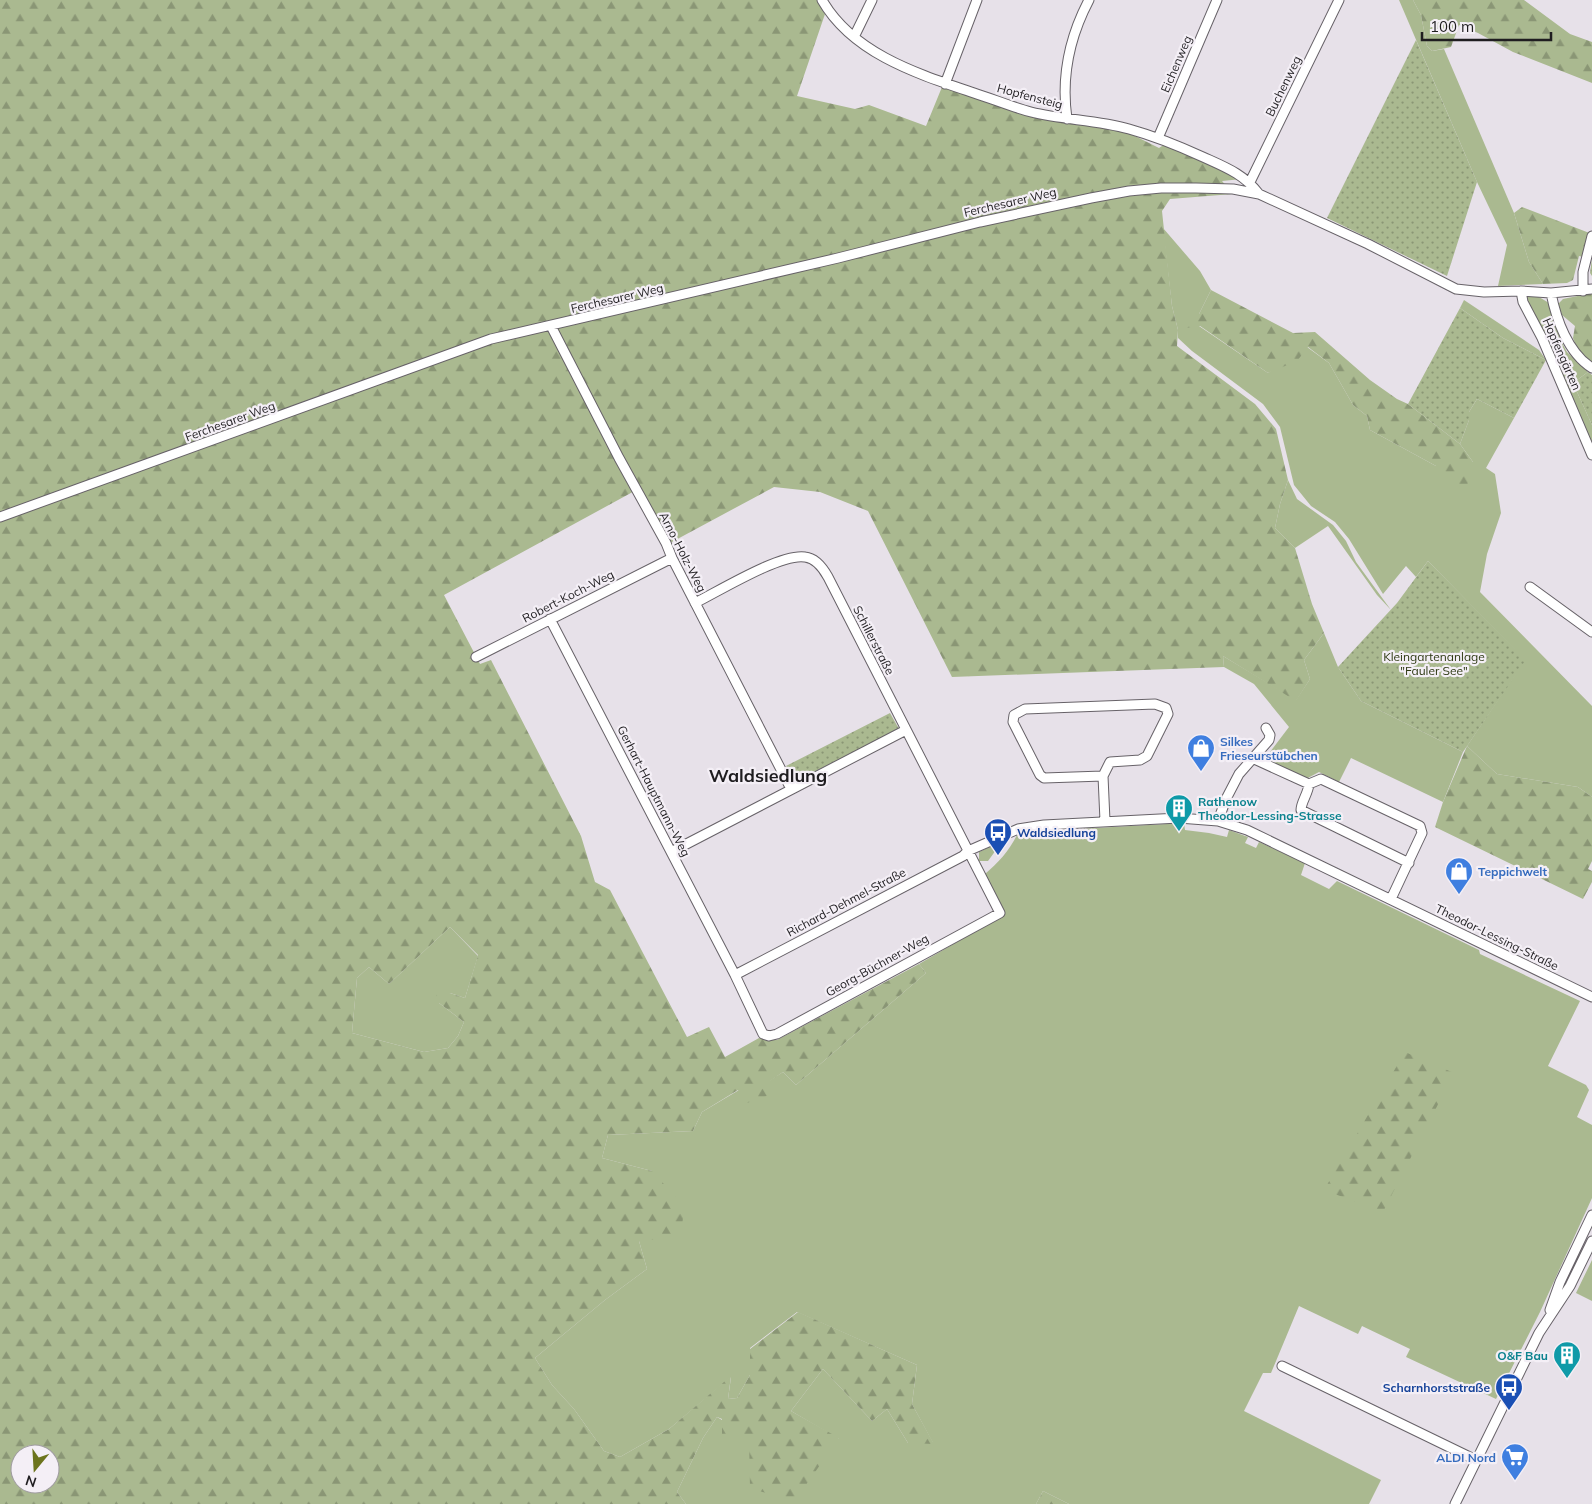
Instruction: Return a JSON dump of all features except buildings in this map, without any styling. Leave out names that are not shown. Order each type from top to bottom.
[{"type":"street","name":"Hopfensteig","points":[[822,0],[836,21],[854,37],[886,58],[909,70],[1022,109],[1067,119],[1126,128],[1158,138],[1234,171],[1250,182]]},
{"type":"street","points":[[854,37],[872,0]]},
{"type":"street","points":[[946,84],[977,0]]},
{"type":"street","points":[[1067,119],[1065,75],[1068,52],[1074,30],[1089,0]]},
{"type":"street","name":"Eichenweg","points":[[1158,138],[1217,0]]},
{"type":"street","name":"Buchenweg","points":[[1250,182],[1339,0]]},
{"type":"street","name":"Ferchesarer Weg","points":[[1250,182],[1259,194]]},
{"type":"street","name":"Ferchesarer Weg","points":[[0,517],[491,339],[838,258],[980,222],[1091,198],[1161,188],[1233,189],[1259,194],[1368,244],[1456,288],[1484,292],[1526,291],[1551,293],[1587,290]]},
{"type":"street","points":[[1587,290],[1583,272],[1592,236]]},
{"type":"street","name":"Hopfengärten","points":[[1526,291],[1524,302],[1542,338],[1592,455]]},
{"type":"street","points":[[1551,293],[1557,315],[1570,346],[1592,368]]},
{"type":"street","name":"Arno-Holz-Weg","points":[[551,326],[619,458],[666,543],[791,789]]},
{"type":"street","name":"Schillerstraße","points":[[695,603],[777,561],[793,556],[807,557],[818,563],[828,577],[968,851]]},
{"type":"street","name":"Robert-Koch-Weg","points":[[476,657],[672,558]]},
{"type":"street","points":[[1530,587],[1571,623],[1592,632]]},
{"type":"street","name":"Gerhart-Hauptmann-Weg","points":[[550,619],[735,975]]},
{"type":"street","points":[[1103,776],[1044,778],[1040,775],[1013,722],[1014,714],[1025,709],[1155,704],[1166,708],[1168,714],[1147,756],[1140,760],[1110,762],[1103,776],[1105,821]]},
{"type":"street","points":[[1218,821],[1239,774],[1269,740],[1270,735],[1266,728]]},
{"type":"street","points":[[671,852],[906,730]]},
{"type":"street","points":[[1252,758],[1309,784],[1321,779],[1420,826],[1422,833],[1391,900]]},
{"type":"street","points":[[1309,784],[1308,794],[1301,806],[1301,810],[1409,862]]},
{"type":"street","name":"Theodor-Lessing-Straße","points":[[968,851],[1018,829],[1044,825],[1179,818],[1218,821],[1246,830],[1592,997]]},
{"type":"street","name":"Georg-Büchner-Weg","points":[[735,975],[763,1034],[769,1036],[777,1034],[1000,913],[968,851]]},
{"type":"street","name":"Richard-Dehmel-Straße","points":[[735,975],[968,851]]},
{"type":"street","points":[[1546,1322],[1560,1282],[1592,1215]]},
{"type":"street","points":[[1455,1504],[1546,1322],[1570,1286],[1592,1241]]},
{"type":"street","points":[[1282,1366],[1476,1460]]},
{"type":"green space","points":[[0,0],[817,0],[825,14],[797,96],[855,109],[869,105],[926,126],[942,87],[1026,115],[1127,132],[1159,148],[1165,144],[1242,179],[1222,181],[1233,194],[1170,199],[1162,211],[1172,306],[1178,330],[1177,346],[1255,404],[1276,429],[1288,480],[1275,528],[1295,548],[1312,604],[1324,633],[1304,660],[1310,679],[1296,701],[1223,656],[1224,667],[952,677],[868,511],[820,492],[774,487],[670,543],[640,488],[444,595],[480,664],[491,660],[581,836],[595,882],[610,890],[687,1037],[709,1027],[725,1057],[759,1038],[777,1040],[919,964],[926,973],[796,1085],[783,1072],[770,1081],[770,1095],[747,1103],[738,1090],[702,1112],[693,1131],[608,1135],[602,1158],[652,1171],[685,1207],[680,1236],[639,1241],[647,1269],[605,1300],[535,1358],[552,1385],[574,1409],[604,1451],[620,1457],[669,1429],[731,1376],[728,1399],[737,1398],[750,1375],[750,1349],[798,1312],[917,1365],[912,1404],[934,1444],[908,1443],[887,1409],[872,1421],[823,1369],[791,1411],[839,1438],[794,1502],[750,1488],[749,1436],[722,1436],[722,1419],[717,1417],[703,1438],[677,1492],[686,1504],[0,1504]],"holes":[[[450,927],[478,955],[465,998],[450,993],[436,994],[439,1003],[464,1022],[458,1036],[448,1048],[424,1052],[352,1033],[357,978],[369,967],[389,984]]]},
{"type":"green space","points":[[1399,0],[1413,0],[1421,15],[1427,46],[1432,51],[1444,49],[1514,213],[1529,262],[1543,284],[1498,286],[1507,245],[1477,182]]},
{"type":"green space","points":[[1413,0],[1524,0],[1570,34],[1592,42],[1592,83],[1513,52],[1459,25],[1451,47],[1432,51],[1427,46],[1421,15]]},
{"type":"green space","points":[[1416,40],[1477,182],[1447,276],[1327,218]]},
{"type":"green space","points":[[1522,207],[1592,234],[1592,259],[1579,256],[1573,280],[1567,283],[1543,284],[1529,262],[1514,213]]},
{"type":"green space","points":[[1163,228],[1200,271],[1211,290],[1199,314],[1199,326],[1268,373],[1307,347],[1329,363],[1353,405],[1367,416],[1370,430],[1436,466],[1473,462],[1460,444],[1469,420],[1469,412],[1477,399],[1514,418],[1486,468],[1495,474],[1501,513],[1487,554],[1480,592],[1592,706],[1592,797],[1578,787],[1497,774],[1467,746],[1525,660],[1428,561],[1416,577],[1406,566],[1383,594],[1349,539],[1335,522],[1311,506],[1294,485],[1280,427],[1263,404],[1192,351],[1178,338],[1172,306]]},
{"type":"green space","points":[[1592,259],[1592,276],[1590,273]]},
{"type":"green space","points":[[1211,290],[1293,333],[1315,332],[1370,380],[1397,399],[1408,404],[1460,444],[1473,462],[1466,491],[1446,487],[1436,466],[1370,430],[1367,416],[1353,405],[1329,363],[1308,347],[1297,361],[1268,373],[1200,326],[1186,328],[1184,318],[1199,314]]},
{"type":"green space","points":[[1592,293],[1592,362],[1579,353],[1573,338],[1575,326],[1562,315],[1558,304],[1563,299]]},
{"type":"green space","points":[[1526,296],[1539,297],[1549,303],[1561,341],[1567,352],[1588,372],[1573,383],[1592,425],[1592,449],[1537,319],[1525,299]]},
{"type":"green space","points":[[1464,300],[1539,350],[1546,360],[1503,338],[1460,308]]},
{"type":"green space","points":[[1460,308],[1503,338],[1546,360],[1514,418],[1477,399],[1469,412],[1469,420],[1460,444],[1408,404]]},
{"type":"green space","points":[[1588,372],[1592,375],[1592,425],[1573,383]]},
{"type":"green space","points":[[1288,480],[1297,499],[1333,525],[1346,541],[1356,562],[1391,610],[1377,595],[1328,526],[1295,548],[1275,528]]},
{"type":"green space","name":"Kleingartenanlage \"Fauler See\"","points":[[1428,561],[1526,660],[1463,752],[1361,701],[1338,667],[1397,603]]},
{"type":"green space","points":[[1324,633],[1338,667],[1361,701],[1463,752],[1443,802],[1351,758],[1339,782],[1319,772],[1306,779],[1264,760],[1289,727],[1254,684],[1224,667],[1223,656],[1296,700],[1310,679],[1304,660]]},
{"type":"green space","points":[[890,713],[899,729],[794,782],[786,766]]},
{"type":"green space","points":[[1467,746],[1497,774],[1578,787],[1592,797],[1592,861],[1588,869],[1592,871],[1592,882],[1583,899],[1435,827],[1443,802]]},
{"type":"green space","points":[[1184,823],[1185,830],[1227,837],[1229,830],[1248,837],[1245,843],[1256,848],[1259,842],[1305,863],[1301,875],[1329,889],[1337,881],[1479,950],[1480,954],[1580,1001],[1548,1066],[1586,1085],[1589,1090],[1577,1117],[1592,1125],[1592,1198],[1540,1312],[1496,1399],[1406,1357],[1410,1349],[1362,1326],[1358,1334],[1299,1306],[1271,1373],[1263,1373],[1244,1411],[1381,1480],[1369,1504],[1069,1504],[1043,1491],[1036,1504],[686,1504],[677,1492],[703,1438],[717,1417],[749,1436],[839,1439],[791,1411],[823,1369],[872,1421],[887,1409],[908,1443],[933,1443],[912,1404],[917,1365],[797,1312],[750,1348],[750,1375],[737,1398],[728,1399],[731,1377],[669,1429],[620,1457],[604,1451],[574,1409],[552,1385],[535,1358],[605,1300],[647,1269],[639,1241],[652,1171],[602,1158],[608,1135],[693,1131],[702,1112],[739,1090],[769,1081],[783,1072],[796,1085],[926,973],[919,964],[1000,917],[985,874],[1003,856],[1017,835],[1042,831]]},
{"type":"green space","points":[[998,843],[996,850],[988,861],[979,861],[979,852]]},
{"type":"green space","points":[[450,927],[478,956],[465,998],[450,993],[439,1003],[464,1022],[458,1036],[448,1048],[424,1052],[352,1033],[357,978],[369,967],[389,984]]},
{"type":"green space","points":[[1405,1052],[1454,1073],[1383,1212],[1324,1190]]},
{"type":"green space","points":[[1592,1260],[1592,1301],[1576,1293]]},
{"type":"green space","points":[[1043,1491],[1069,1504],[1036,1504]]},
{"type":"place","name":"Silkes Frieseurstübchen","points":[[1201,772]]},
{"type":"place","name":"Rathenow Theodor-Lessing-Strasse","points":[[1179,832]]},
{"type":"place","name":"Waldsiedlung","points":[[998,856]]},
{"type":"place","name":"Teppichwelt","points":[[1459,895]]},
{"type":"place","name":"O&F Bau","points":[[1567,1379]]},
{"type":"place","name":"Scharnhorststraße","points":[[1509,1411]]},
{"type":"place","name":"ALDI Nord","points":[[1515,1481]]},
{"type":"district","name":"Waldsiedlung","points":[[768,775]]}]
